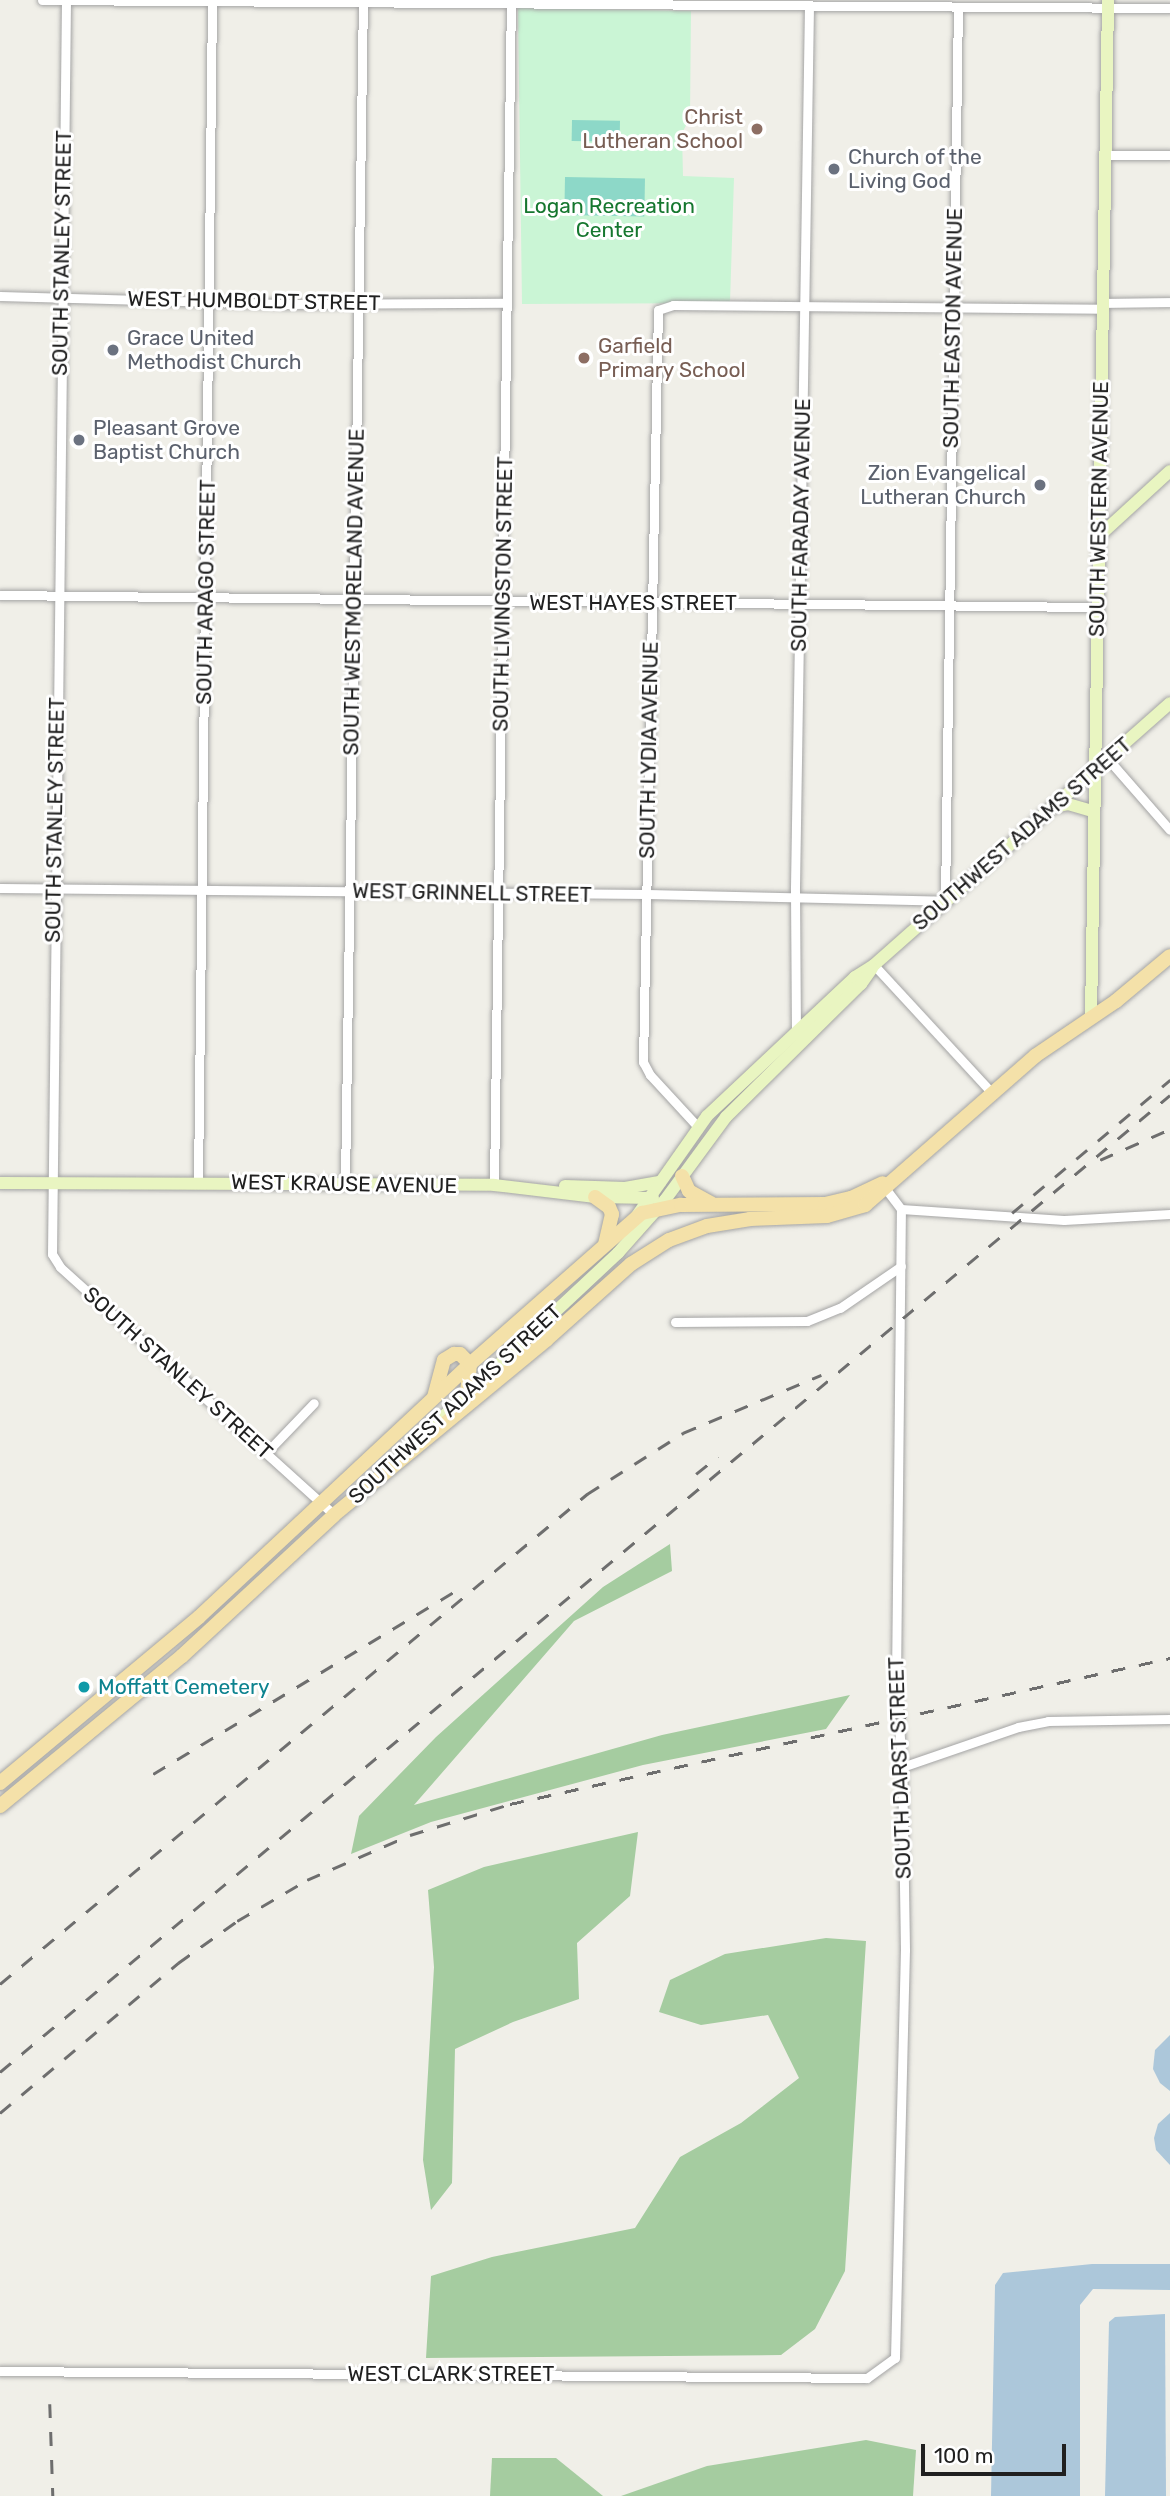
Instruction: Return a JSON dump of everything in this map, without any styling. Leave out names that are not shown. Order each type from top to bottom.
[{"type":"main road","name":"SOUTH WESTERN AVENUE","points":[[1091,1017],[1093,772],[1108,4]]},
{"type":"main road","points":[[1099,536],[1170,471]]},
{"type":"main road","name":"SOUTHWEST ADAMS STREET","points":[[0,1782],[199,1617],[470,1364],[655,1203],[660,1182],[698,1127],[861,984],[874,965],[945,901],[1170,703]]},
{"type":"main road","points":[[1053,807],[1068,804],[1093,811]]},
{"type":"main road","points":[[389,1469],[546,1340],[615,1276],[663,1243],[690,1231],[732,1221],[836,1215],[865,1205],[1053,1043],[1116,1001],[1170,956]]},
{"type":"main road","name":"SOUTHWEST ADAMS STREET","points":[[0,1806],[182,1656],[334,1515],[389,1469],[467,1392],[607,1264],[655,1203],[681,1177],[726,1117],[796,1039]]},
{"type":"main road","points":[[681,1177],[689,1191],[712,1204]]},
{"type":"main road","points":[[494,1185],[625,1188],[660,1182]]},
{"type":"main road","name":"WEST KRAUSE AVENUE","points":[[0,1183],[494,1185],[655,1203]]},
{"type":"main road","points":[[655,1203],[825,1204],[884,1186]]},
{"type":"main road","points":[[595,1197],[609,1207],[612,1214],[605,1246]]},
{"type":"main road","points":[[434,1398],[444,1360],[460,1354],[470,1364],[467,1392]]},
{"type":"street","points":[[42,0],[743,2],[958,7],[1108,4],[1170,8]]},
{"type":"street","name":"SOUTH STANLEY STREET","points":[[65,0],[52,1251],[57,1263],[334,1515]]},
{"type":"street","name":"SOUTH ARAGO STREET","points":[[198,1182],[212,2]]},
{"type":"street","name":"SOUTH WESTMORELAND AVENUE","points":[[345,1183],[363,2]]},
{"type":"street","name":"SOUTH LIVINGSTON STREET","points":[[494,1185],[511,3]]},
{"type":"street","name":"SOUTH FARADAY AVENUE","points":[[796,1039],[795,900],[809,5]]},
{"type":"street","name":"SOUTH EASTON AVENUE","points":[[945,901],[958,7]]},
{"type":"street","points":[[1106,155],[1170,155]]},
{"type":"street","name":"WEST HUMBOLDT STREET","points":[[0,296],[209,301],[507,303]]},
{"type":"street","points":[[804,307],[954,309],[1170,302]]},
{"type":"street","name":"SOUTH LYDIA AVENUE","points":[[698,1127],[644,1066],[658,310],[673,305],[804,307]]},
{"type":"street","name":"WEST HAYES STREET","points":[[0,595],[1097,607]]},
{"type":"street","points":[[1108,759],[1170,830]]},
{"type":"street","name":"WEST GRINNELL STREET","points":[[0,888],[647,894],[795,900],[945,901]]},
{"type":"street","points":[[874,965],[992,1093]]},
{"type":"street","points":[[884,1186],[901,1209],[1064,1220],[1170,1213]]},
{"type":"street","name":"SOUTH DARST STREET","points":[[895,2358],[905,1950],[902,1768],[896,1681],[901,1209]]},
{"type":"street","points":[[675,1322],[807,1321],[840,1308],[901,1266]]},
{"type":"street","points":[[266,1453],[314,1403]]},
{"type":"street","points":[[902,1768],[1018,1727],[1048,1721],[1170,1718]]},
{"type":"street","name":"WEST CLARK STREET","points":[[0,2371],[867,2378],[895,2358]]},
{"type":"green space","name":"Logan Recreation Center","points":[[518,8],[691,11],[690,118],[682,133],[683,176],[734,178],[730,303],[522,304]]},
{"type":"green space","points":[[670,1544],[672,1571],[574,1621],[414,1805],[662,1735],[850,1695],[826,1729],[643,1765],[431,1822],[351,1854],[359,1816],[436,1737],[603,1587]]},
{"type":"green space","points":[[638,1832],[630,1896],[577,1943],[579,1999],[513,2022],[455,2049],[452,2183],[431,2210],[423,2160],[434,1967],[428,1890],[484,1867]]},
{"type":"green space","points":[[826,1938],[866,1941],[845,2271],[815,2329],[781,2355],[426,2358],[431,2276],[492,2257],[635,2228],[680,2157],[741,2123],[799,2078],[768,2015],[701,2025],[659,2012],[670,1980],[725,1954]]},
{"type":"green space","points":[[866,2440],[916,2450],[913,2496],[621,2496],[707,2466]]},
{"type":"green space","points":[[492,2458],[556,2458],[603,2496],[490,2496]]},
{"type":"shaded area","points":[[572,120],[620,121],[620,142],[572,141]]},
{"type":"shaded area","points":[[565,177],[645,178],[644,216],[564,215]]},
{"type":"shaded area","points":[[1170,2035],[1170,2091],[1160,2083],[1153,2069],[1155,2050]]},
{"type":"shaded area","points":[[1170,2113],[1170,2165],[1156,2150],[1154,2138],[1158,2124]]},
{"type":"shaded area","points":[[1092,2264],[1170,2264],[1170,2290],[1093,2289],[1080,2305],[1080,2496],[991,2496],[995,2285],[1003,2273]]},
{"type":"shaded area","points":[[1165,2314],[1166,2496],[1105,2496],[1109,2322],[1115,2317]]},
{"type":"railway","points":[[1012,1213],[1170,1080]]},
{"type":"railway","points":[[0,2072],[1170,1095]]},
{"type":"railway","points":[[1100,1160],[1170,1129]]},
{"type":"railway","points":[[0,1984],[587,1494],[683,1433],[821,1375]]},
{"type":"railway","points":[[696,1474],[718,1456]]},
{"type":"railway","points":[[153,1774],[464,1586]]},
{"type":"railway","points":[[0,2113],[178,1963],[237,1921],[307,1880],[410,1835],[510,1804],[1170,1658]]},
{"type":"railway","points":[[50,2404],[53,2496]]},
{"type":"place","name":"Christ Lutheran School","points":[[757,129]]},
{"type":"place","name":"Church of the Living God","points":[[834,169]]},
{"type":"place","name":"Grace United Methodist Church","points":[[113,350]]},
{"type":"place","name":"Garfield Primary School","points":[[584,358]]},
{"type":"place","name":"Pleasant Grove Baptist Church","points":[[79,440]]},
{"type":"place","name":"Zion Evangelical Lutheran Church","points":[[1040,485]]},
{"type":"place","name":"Moffatt Cemetery","points":[[84,1687]]}]
